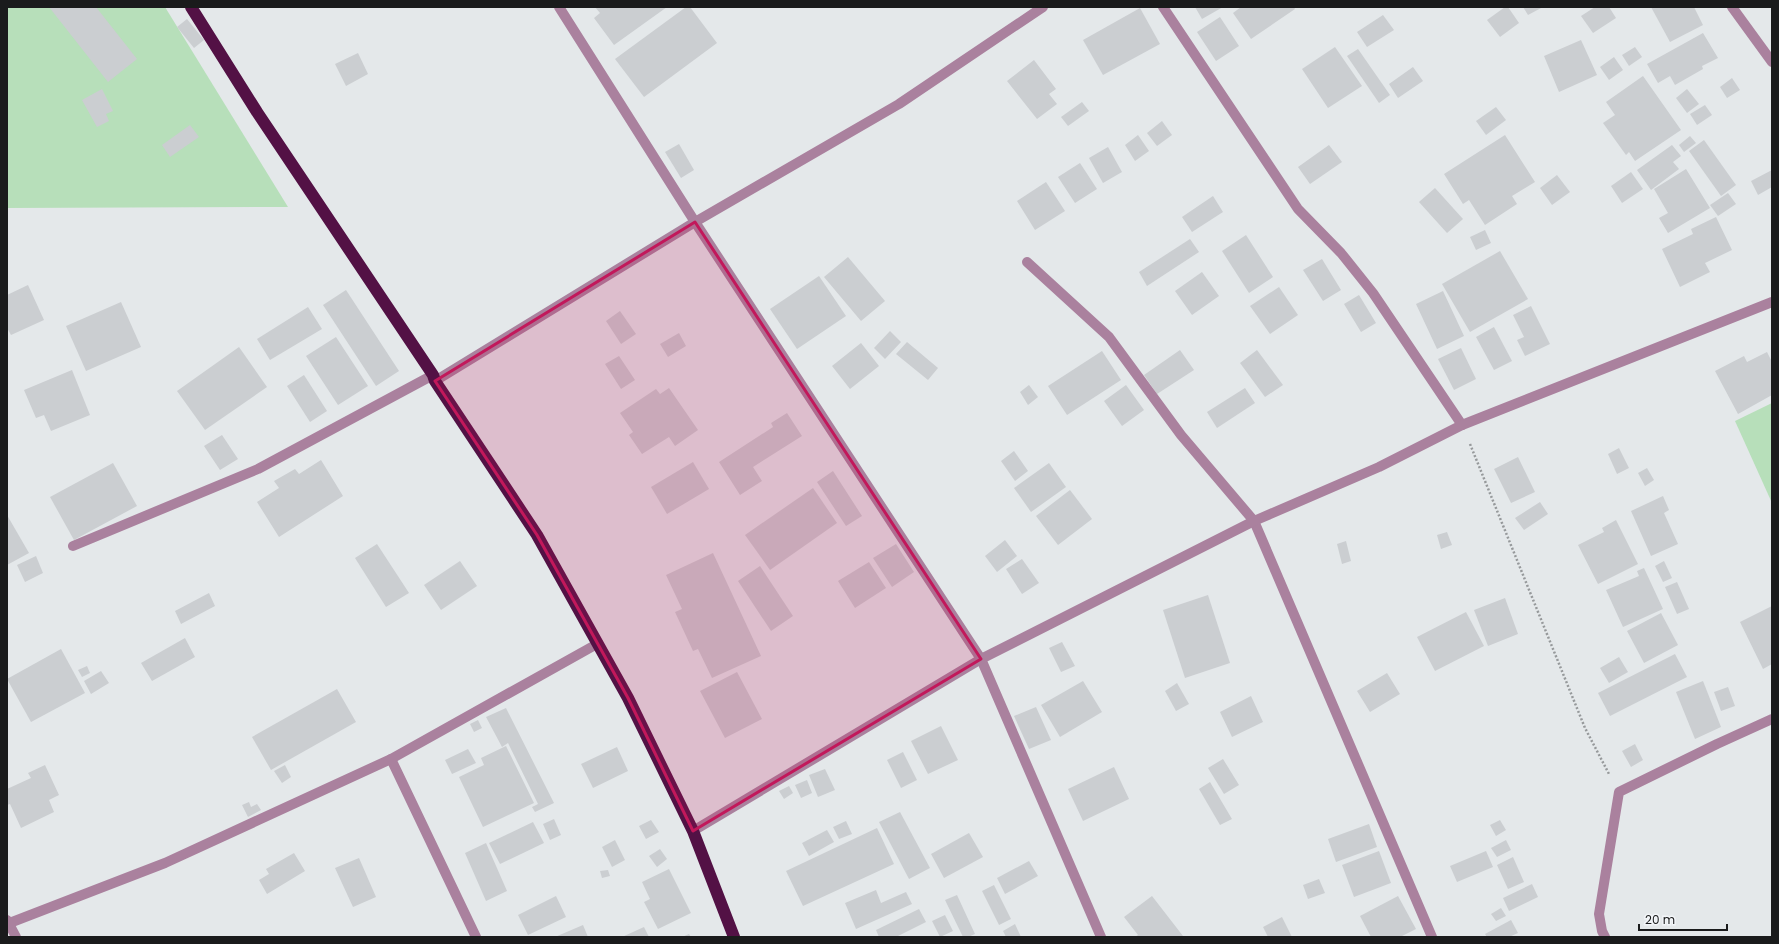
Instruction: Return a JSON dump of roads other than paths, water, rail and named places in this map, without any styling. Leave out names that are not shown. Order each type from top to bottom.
[{"type":"highway","points":[[191,7],[257,112],[434,378],[536,536],[628,698],[693,831],[734,937]]},
{"type":"street","points":[[559,7],[695,222],[981,659],[1101,937]]},
{"type":"street","points":[[74,546],[258,469],[434,378],[695,222],[899,104],[1043,7]]},
{"type":"street","points":[[1163,7],[1298,209],[1341,253],[1373,293],[1462,425]]},
{"type":"street","points":[[1732,7],[1772,62]]},
{"type":"street","points":[[1027,262],[1109,337],[1181,435],[1254,521],[1432,937]]},
{"type":"street","points":[[693,831],[981,659],[1254,521],[1378,467],[1462,425],[1772,302]]},
{"type":"street","points":[[16,937],[8,923],[165,863],[391,759],[597,644]]},
{"type":"street","points":[[1605,937],[1602,931],[1599,914],[1619,792],[1772,719]]},
{"type":"street","points":[[391,759],[476,937]]}]
